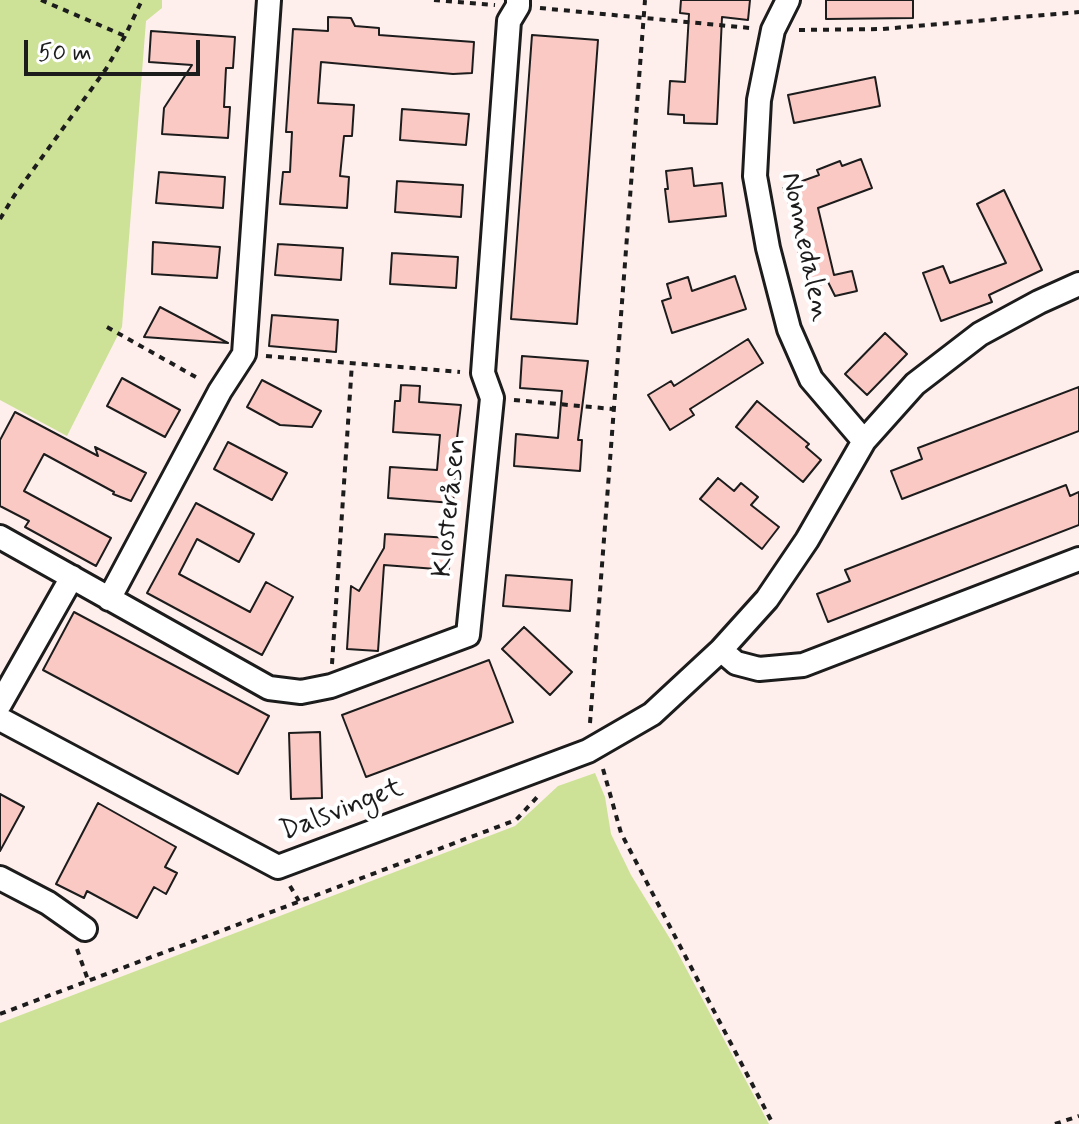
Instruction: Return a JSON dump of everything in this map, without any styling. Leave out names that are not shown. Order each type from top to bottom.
[{"type":"street","points":[[109,599],[220,391],[244,354],[269,0]]},
{"type":"street","name":"Nonnedalen","points":[[788,0],[773,30],[759,100],[755,176],[768,248],[789,329],[811,379],[864,441]]},
{"type":"street","name":"Klosteråsen","points":[[0,537],[269,688],[301,692],[331,686],[468,635],[492,398],[483,373],[509,21],[518,3]]},
{"type":"street","points":[[594,758],[652,714],[721,650],[767,599],[807,540],[864,441],[915,384],[980,334],[1079,284]]},
{"type":"street","points":[[721,650],[736,663],[759,669],[803,665],[1079,559]]},
{"type":"street","points":[[0,704],[72,577]]},
{"type":"street","name":"Dalsvinget","points":[[0,719],[278,867],[594,758]]},
{"type":"street","points":[[0,878],[48,903],[85,929]]},
{"type":"path","points":[[41,0],[125,36]]},
{"type":"path","points":[[0,219],[106,69],[142,0]]},
{"type":"path","points":[[434,0],[518,3],[773,30],[882,29],[1079,12]]},
{"type":"path","points":[[645,0],[614,409],[594,758],[621,833],[773,1124]]},
{"type":"path","points":[[107,327],[220,391]]},
{"type":"path","points":[[244,354],[483,373]]},
{"type":"path","points":[[331,686],[352,363]]},
{"type":"path","points":[[492,398],[614,409]]},
{"type":"path","points":[[0,1014],[516,820],[548,785]]},
{"type":"path","points":[[85,929],[74,943],[88,980]]},
{"type":"path","points":[[1055,1124],[1079,1116]]},
{"type":"green space","points":[[0,0],[162,0],[162,8],[146,21],[122,327],[67,436],[0,400]]},
{"type":"green space","points":[[595,773],[605,797],[611,834],[631,875],[672,942],[769,1124],[0,1124],[0,1023],[515,826],[558,786]]},
{"type":"building","points":[[681,0],[750,0],[748,20],[722,17],[717,124],[684,123],[684,115],[668,114],[670,81],[685,82],[689,14],[680,13]]},
{"type":"building","points":[[826,0],[913,0],[913,18],[826,19]]},
{"type":"building","points":[[328,17],[351,18],[355,26],[379,28],[379,35],[474,42],[472,73],[321,62],[318,103],[354,105],[352,136],[344,136],[340,176],[349,177],[347,208],[280,204],[283,172],[290,172],[292,132],[286,132],[293,29],[328,31]]},
{"type":"building","points":[[151,31],[235,37],[233,68],[226,68],[224,107],[230,107],[228,138],[162,134],[164,108],[192,65],[149,62]]},
{"type":"building","points":[[532,35],[598,40],[577,324],[511,319]]},
{"type":"building","points":[[875,77],[880,106],[794,123],[788,95]]},
{"type":"building","points":[[402,109],[469,114],[466,145],[400,140]]},
{"type":"building","points":[[861,159],[872,188],[818,208],[834,275],[852,271],[857,291],[835,296],[828,282],[807,289],[794,234],[800,233],[783,188],[819,175],[817,170],[840,161],[842,166]]},
{"type":"building","points":[[692,168],[694,186],[722,183],[726,216],[669,222],[666,171]]},
{"type":"building","points":[[159,172],[225,177],[223,208],[156,203]]},
{"type":"building","points":[[397,181],[463,185],[461,217],[395,212]]},
{"type":"building","points":[[1004,190],[1042,270],[989,295],[992,302],[941,321],[923,273],[943,266],[950,283],[1006,263],[977,204]]},
{"type":"building","points":[[153,242],[220,247],[217,278],[152,274]]},
{"type":"building","points":[[278,244],[343,248],[341,280],[275,275]]},
{"type":"building","points":[[392,253],[458,257],[456,288],[390,284]]},
{"type":"building","points":[[735,276],[746,309],[672,333],[662,301],[671,298],[667,284],[688,277],[692,291]]},
{"type":"building","points":[[160,307],[228,343],[144,337]]},
{"type":"building","points":[[272,315],[338,320],[336,352],[269,346]]},
{"type":"building","points":[[885,333],[907,354],[867,395],[845,374]]},
{"type":"building","points":[[748,339],[763,363],[690,409],[694,415],[670,430],[648,395],[671,381],[674,386]]},
{"type":"building","points":[[522,356],[588,361],[578,440],[582,440],[580,471],[514,466],[516,434],[558,438],[562,391],[520,388]]},
{"type":"building","points":[[122,378],[180,410],[165,437],[107,406]]},
{"type":"building","points":[[262,380],[321,411],[312,427],[280,425],[247,407]]},
{"type":"building","points":[[401,385],[420,386],[419,402],[461,405],[453,472],[456,472],[453,503],[388,498],[390,467],[437,470],[440,435],[393,432],[395,401],[400,401]]},
{"type":"building","points":[[1079,387],[1079,431],[902,499],[891,471],[922,459],[918,448]]},
{"type":"building","points":[[757,401],[809,444],[806,447],[821,460],[803,482],[736,427]]},
{"type":"building","points":[[15,412],[98,456],[95,447],[146,473],[131,501],[44,454],[24,491],[111,538],[96,566],[25,527],[29,521],[0,506],[0,440]]},
{"type":"building","points":[[228,442],[287,473],[272,500],[214,469]]},
{"type":"building","points":[[718,478],[734,491],[741,483],[758,497],[751,505],[779,527],[762,549],[700,499]]},
{"type":"building","points":[[1066,485],[1070,496],[1079,492],[1079,525],[828,622],[817,594],[850,581],[845,570]]},
{"type":"building","points":[[196,503],[254,534],[239,562],[197,539],[179,574],[250,612],[266,582],[293,597],[262,655],[147,593]]},
{"type":"building","points":[[385,534],[450,538],[449,570],[384,565],[378,651],[347,649],[351,586],[359,591],[384,548]]},
{"type":"building","points":[[506,575],[572,580],[570,611],[503,606]]},
{"type":"building","points":[[74,612],[269,716],[238,774],[43,670]]},
{"type":"building","points":[[524,627],[572,672],[550,695],[502,649]]},
{"type":"building","points":[[489,660],[513,722],[366,777],[342,715]]},
{"type":"building","points":[[320,732],[322,798],[291,799],[289,733]]},
{"type":"building","points":[[0,794],[24,807],[0,851]]},
{"type":"building","points":[[98,803],[176,847],[165,867],[177,873],[166,894],[154,887],[137,918],[87,891],[84,898],[56,884]]}]
